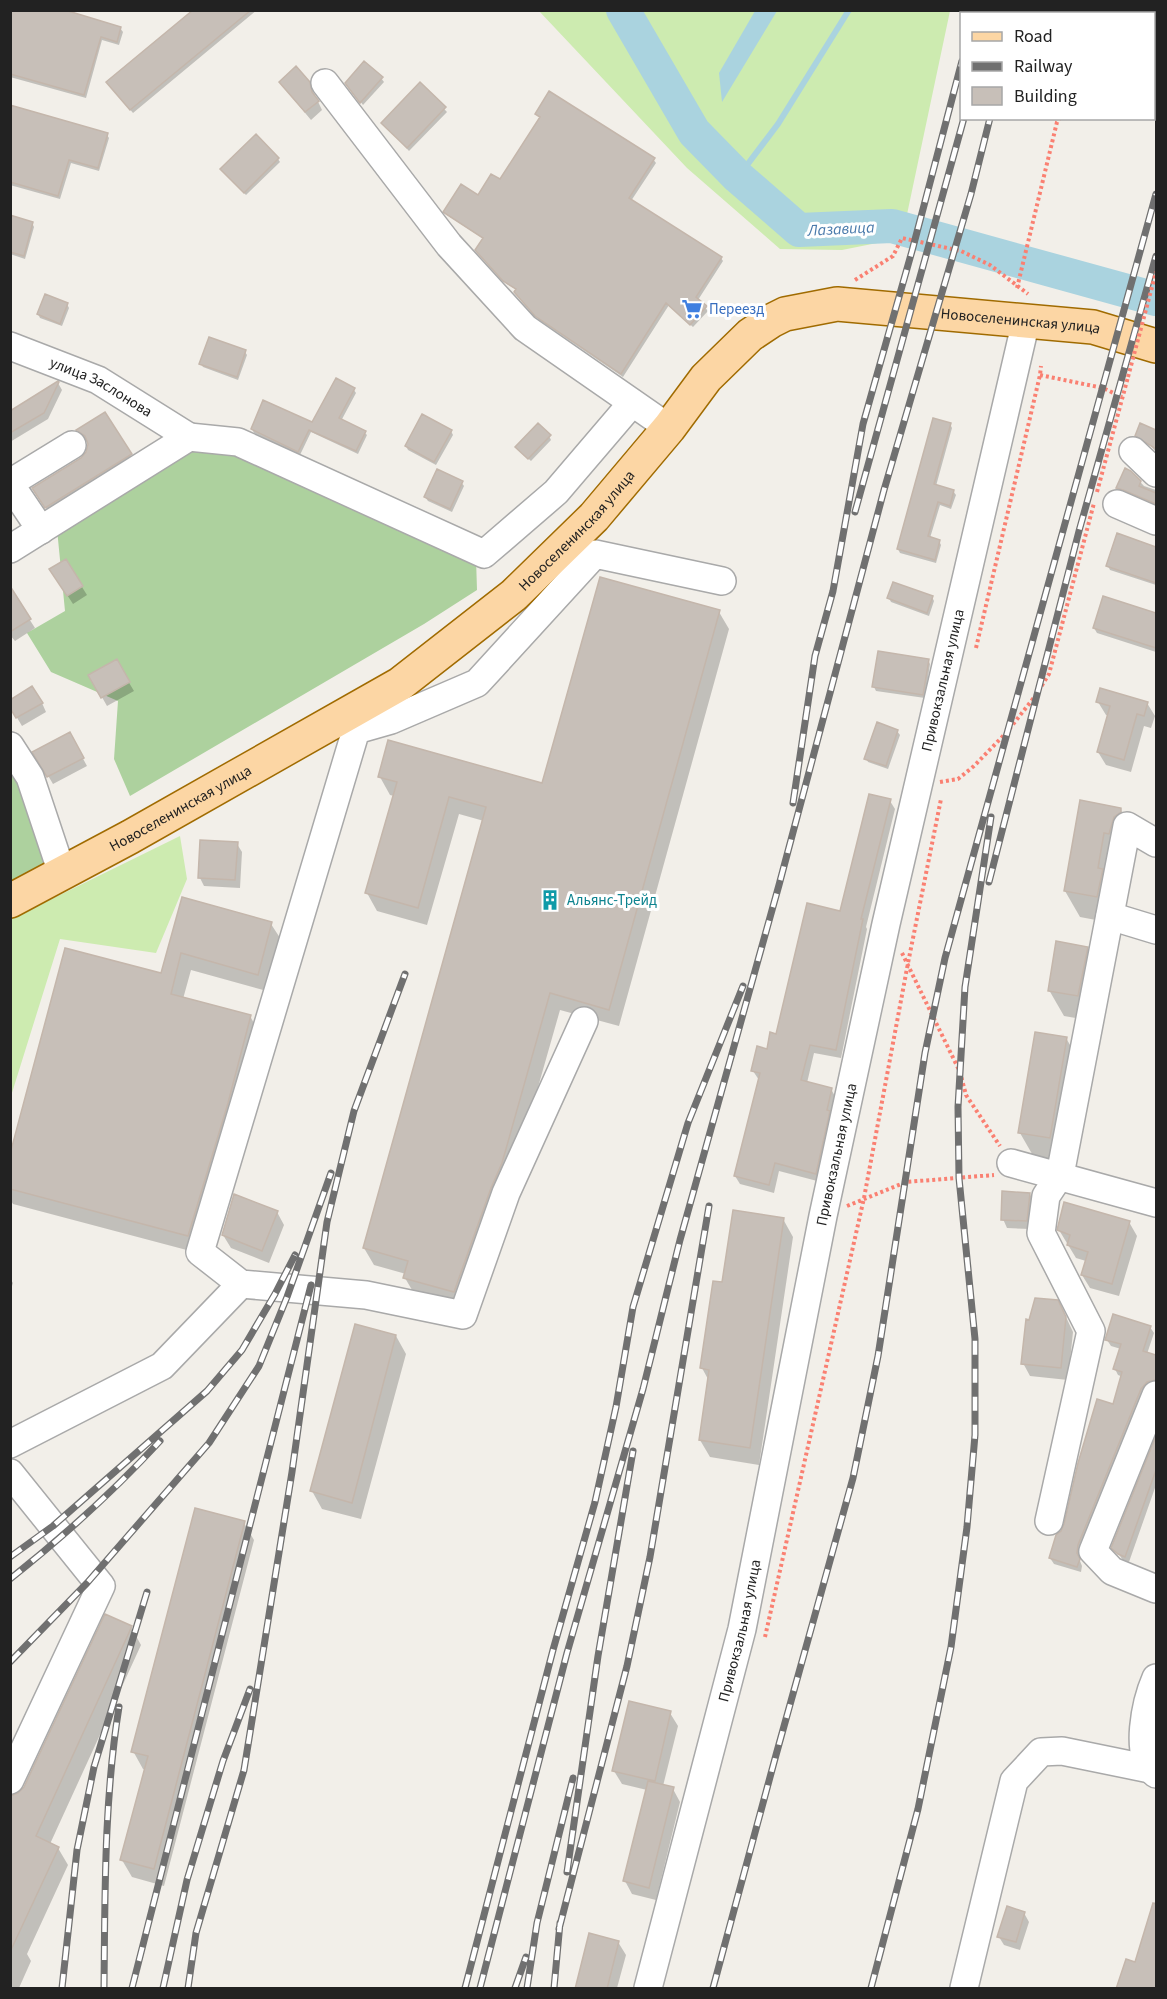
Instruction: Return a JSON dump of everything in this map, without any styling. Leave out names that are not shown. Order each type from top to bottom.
[{"type":"main road","name":"Новоселенинская улица","points":[[10,901],[130,837],[400,684],[514,595],[594,517],[669,428],[706,378],[750,335],[785,314],[837,304],[1093,327],[1156,346]]},
{"type":"street","points":[[324,83],[449,245],[525,328],[669,428]]},
{"type":"street","name":"Привокзальная улица","points":[[648,1989],[742,1629],[823,1216],[916,789],[1034,322]]},
{"type":"street","name":"улица Заслонова","points":[[10,346],[98,380],[189,437]]},
{"type":"street","points":[[10,549],[189,437],[238,442],[484,554],[556,492],[632,403]]},
{"type":"street","points":[[41,530],[10,484],[72,445]]},
{"type":"street","points":[[1133,451],[1156,472]]},
{"type":"street","points":[[1117,504],[1156,520]]},
{"type":"street","points":[[584,1021],[506,1193],[463,1315],[366,1295],[241,1284],[200,1252],[356,730],[391,720],[477,683],[595,554],[722,581]]},
{"type":"street","points":[[10,746],[30,777],[62,873]]},
{"type":"street","points":[[1049,1521],[1091,1331],[1041,1233],[1046,1196],[1060,1175],[1127,826],[1156,843]]},
{"type":"street","points":[[1110,916],[1156,930]]},
{"type":"street","points":[[1011,1162],[1156,1203]]},
{"type":"street","points":[[10,1444],[162,1366],[241,1284]]},
{"type":"street","points":[[1156,1395],[1092,1551],[1112,1571],[1156,1589]]},
{"type":"street","points":[[10,1473],[101,1586],[10,1780]]},
{"type":"street","points":[[1153,1771],[1142,1742],[1156,1678]]},
{"type":"street","points":[[964,1989],[1014,1781],[1041,1752],[1062,1751],[1153,1771]]},
{"type":"path","points":[[1017,288],[1059,120]]},
{"type":"path","points":[[854,281],[894,256],[902,238],[961,251],[990,265],[1017,288],[1042,304],[1034,322]]},
{"type":"path","points":[[916,789],[944,780],[958,779],[998,740],[1036,695],[1049,674],[1156,272]]},
{"type":"path","points":[[974,653],[1041,364]]},
{"type":"path","points":[[1040,375],[1103,388],[1122,397]]},
{"type":"path","points":[[762,1642],[767,1632],[864,1198],[944,780]]},
{"type":"path","points":[[823,1216],[906,1182],[994,1176],[1011,1162],[966,1095],[960,1072],[908,963],[886,924]]},
{"type":"green space","points":[[539,11],[950,11],[902,238],[842,250],[780,249],[687,168]]},
{"type":"green space","points":[[194,448],[237,449],[476,558],[477,590],[424,624],[130,796],[114,759],[118,701],[51,672],[27,633],[65,611],[57,529]]},
{"type":"green space","points":[[10,759],[29,789],[47,870],[10,887]]},
{"type":"green space","points":[[180,836],[187,879],[156,953],[60,939],[11,1096],[11,919]]},
{"type":"water","points":[[755,11],[777,11],[722,102],[719,73]]},
{"type":"building","points":[[10,10],[65,10],[121,27],[117,42],[101,37],[84,95],[10,74]]},
{"type":"building","points":[[193,10],[251,10],[130,110],[106,82]]},
{"type":"building","points":[[364,61],[383,77],[360,103],[345,83]]},
{"type":"building","points":[[296,66],[310,82],[312,92],[319,101],[305,112],[279,82]]},
{"type":"building","points":[[420,82],[446,107],[407,148],[381,123]]},
{"type":"building","points":[[549,91],[655,158],[629,198],[722,257],[696,297],[707,306],[690,325],[666,303],[621,374],[535,316],[514,292],[516,289],[503,281],[475,250],[483,238],[443,212],[461,184],[478,195],[491,174],[500,179],[540,117],[535,114]]},
{"type":"building","points":[[10,105],[108,133],[98,168],[69,160],[58,196],[10,182]]},
{"type":"building","points":[[256,134],[279,158],[244,193],[220,169]]},
{"type":"building","points":[[10,215],[33,222],[24,256],[10,252]]},
{"type":"building","points":[[45,294],[68,303],[60,324],[37,314]]},
{"type":"building","points":[[209,337],[246,350],[237,377],[199,364]]},
{"type":"building","points":[[336,378],[355,388],[339,418],[366,431],[356,451],[309,430],[298,452],[251,429],[263,400],[312,422]]},
{"type":"building","points":[[58,381],[44,413],[10,433],[10,411]]},
{"type":"building","points":[[105,412],[132,454],[45,508],[32,488],[81,458],[88,444],[85,436],[76,430]]},
{"type":"building","points":[[422,414],[452,430],[434,462],[405,446]]},
{"type":"building","points":[[933,418],[951,423],[934,484],[954,490],[950,506],[938,502],[928,536],[940,540],[935,560],[897,549]]},
{"type":"building","points":[[538,423],[551,435],[528,459],[515,447]]},
{"type":"building","points":[[1140,423],[1156,430],[1156,449],[1135,436]]},
{"type":"building","points":[[1125,468],[1141,481],[1139,486],[1156,493],[1156,504],[1116,488]]},
{"type":"building","points":[[437,469],[463,481],[450,509],[424,497]]},
{"type":"building","points":[[1117,533],[1156,547],[1156,583],[1106,566]]},
{"type":"building","points":[[66,559],[83,586],[67,596],[49,569]]},
{"type":"building","name":"Альянс-Трейд","points":[[600,577],[720,610],[609,1010],[550,993],[502,1163],[454,1292],[403,1278],[408,1261],[363,1248],[486,807],[449,797],[418,908],[365,893],[397,782],[378,777],[388,740],[542,783]]},
{"type":"building","points":[[893,582],[933,596],[927,613],[887,598]]},
{"type":"building","points":[[10,586],[31,619],[10,632]]},
{"type":"building","points":[[1103,596],[1156,613],[1156,648],[1093,628]]},
{"type":"building","points":[[878,651],[929,659],[923,695],[872,687]]},
{"type":"building","points":[[117,659],[130,682],[101,698],[88,675]]},
{"type":"building","points":[[32,686],[43,703],[16,718],[10,708],[10,700]]},
{"type":"building","points":[[1100,688],[1148,702],[1144,716],[1137,714],[1124,760],[1097,752],[1110,706],[1096,702]]},
{"type":"building","points":[[877,722],[898,730],[886,766],[864,759]]},
{"type":"building","points":[[70,732],[84,758],[47,777],[32,752]]},
{"type":"building","points":[[869,794],[891,799],[861,919],[863,919],[836,1050],[810,1045],[801,1080],[832,1088],[827,1110],[830,1111],[816,1174],[775,1163],[769,1185],[734,1176],[760,1073],[751,1071],[757,1046],[767,1049],[770,1032],[776,1034],[807,903],[840,911]]},
{"type":"building","points":[[1080,800],[1121,808],[1121,812],[1114,817],[1109,834],[1104,833],[1098,868],[1103,869],[1097,897],[1064,891]]},
{"type":"building","points":[[200,840],[238,842],[235,880],[198,878]]},
{"type":"building","points":[[182,897],[272,922],[258,975],[181,953],[171,994],[251,1015],[228,1103],[188,1236],[10,1189],[10,1154],[65,948],[161,973]]},
{"type":"building","points":[[1056,941],[1088,947],[1078,996],[1048,991]]},
{"type":"building","points":[[1035,1032],[1067,1037],[1050,1138],[1018,1133]]},
{"type":"building","points":[[1002,1191],[1030,1193],[1027,1221],[1001,1220]]},
{"type":"building","points":[[234,1194],[278,1211],[262,1251],[222,1235]]},
{"type":"building","points":[[1064,1202],[1130,1221],[1112,1284],[1081,1275],[1088,1252],[1067,1245],[1070,1235],[1057,1230]]},
{"type":"building","points":[[733,1210],[784,1218],[750,1448],[699,1440],[709,1370],[700,1368],[713,1281],[722,1282]]},
{"type":"building","points":[[1035,1298],[1058,1300],[1066,1317],[1061,1368],[1021,1364],[1026,1319],[1029,1320]]},
{"type":"building","points":[[1113,1314],[1151,1326],[1143,1351],[1156,1355],[1156,1380],[1147,1382],[1141,1389],[1078,1545],[1077,1553],[1080,1559],[1077,1567],[1049,1558],[1056,1535],[1064,1524],[1078,1463],[1097,1399],[1113,1404],[1122,1372],[1113,1369],[1121,1344],[1105,1340]]},
{"type":"building","points":[[355,1324],[396,1335],[352,1503],[310,1491]]},
{"type":"building","points":[[1156,1436],[1156,1470],[1125,1557],[1111,1548]]},
{"type":"building","points":[[195,1508],[245,1521],[154,1869],[120,1860],[148,1756],[131,1752]]},
{"type":"building","points":[[105,1614],[132,1626],[36,1836],[59,1847],[10,1952],[10,1796],[18,1793],[24,1787]]},
{"type":"building","points":[[629,1701],[671,1711],[655,1781],[612,1771]]},
{"type":"building","points":[[648,1781],[674,1787],[649,1888],[623,1881]]},
{"type":"building","points":[[1153,1903],[1156,1904],[1156,1989],[1116,1989],[1126,1959],[1135,1962]]},
{"type":"building","points":[[1007,1906],[1025,1912],[1016,1942],[997,1937]]},
{"type":"building","points":[[589,1933],[619,1941],[607,1989],[575,1989]]},
{"type":"waterway","name":"Лазавица","points":[[623,10],[694,132],[738,177],[799,230],[892,226],[1156,299]]},
{"type":"waterway","points":[[738,177],[778,124],[849,10]]},
{"type":"railway","points":[[793,803],[815,656],[833,591],[863,424],[960,69]]},
{"type":"railway","points":[[855,512],[963,120]]},
{"type":"railway","points":[[480,1988],[567,1653],[643,1389],[680,1240],[779,885],[884,490],[971,194],[990,120]]},
{"type":"railway","points":[[713,1988],[853,1478],[878,1356],[925,1053],[945,958],[1156,194]]},
{"type":"railway","points":[[989,882],[1079,531],[1156,256]]},
{"type":"railway","points":[[871,1988],[918,1809],[951,1647],[967,1527],[975,1435],[975,1339],[959,1178],[958,1107],[965,987],[991,817]]},
{"type":"railway","points":[[188,1988],[196,1933],[244,1770],[292,1472],[327,1222],[354,1111],[405,974]]},
{"type":"railway","points":[[465,1988],[553,1650],[595,1502],[616,1407],[633,1307],[688,1123],[743,986]]},
{"type":"railway","points":[[10,1662],[87,1583],[209,1443],[259,1366],[287,1297],[331,1173]]},
{"type":"railway","points":[[559,1929],[627,1666],[650,1557],[709,1206]]},
{"type":"railway","points":[[10,1557],[53,1526],[207,1391],[242,1350],[295,1255]]},
{"type":"railway","points":[[132,1988],[311,1285]]},
{"type":"railway","points":[[10,1579],[88,1513],[160,1441]]},
{"type":"railway","points":[[567,1872],[598,1656],[633,1451]]},
{"type":"railway","points":[[62,1988],[77,1850],[94,1767],[147,1592]]},
{"type":"railway","points":[[163,1988],[187,1880],[223,1761],[250,1689]]},
{"type":"railway","points":[[104,1988],[108,1812],[119,1707]]},
{"type":"railway","points":[[527,1988],[537,1923],[573,1778]]},
{"type":"railway","points":[[554,1988],[560,1923]]},
{"type":"railway","points":[[515,1988],[526,1957]]},
{"type":"place","name":"Переезд","points":[[692,309]]},
{"type":"place","name":"Альянс-Трейд","points":[[550,900]]}]
